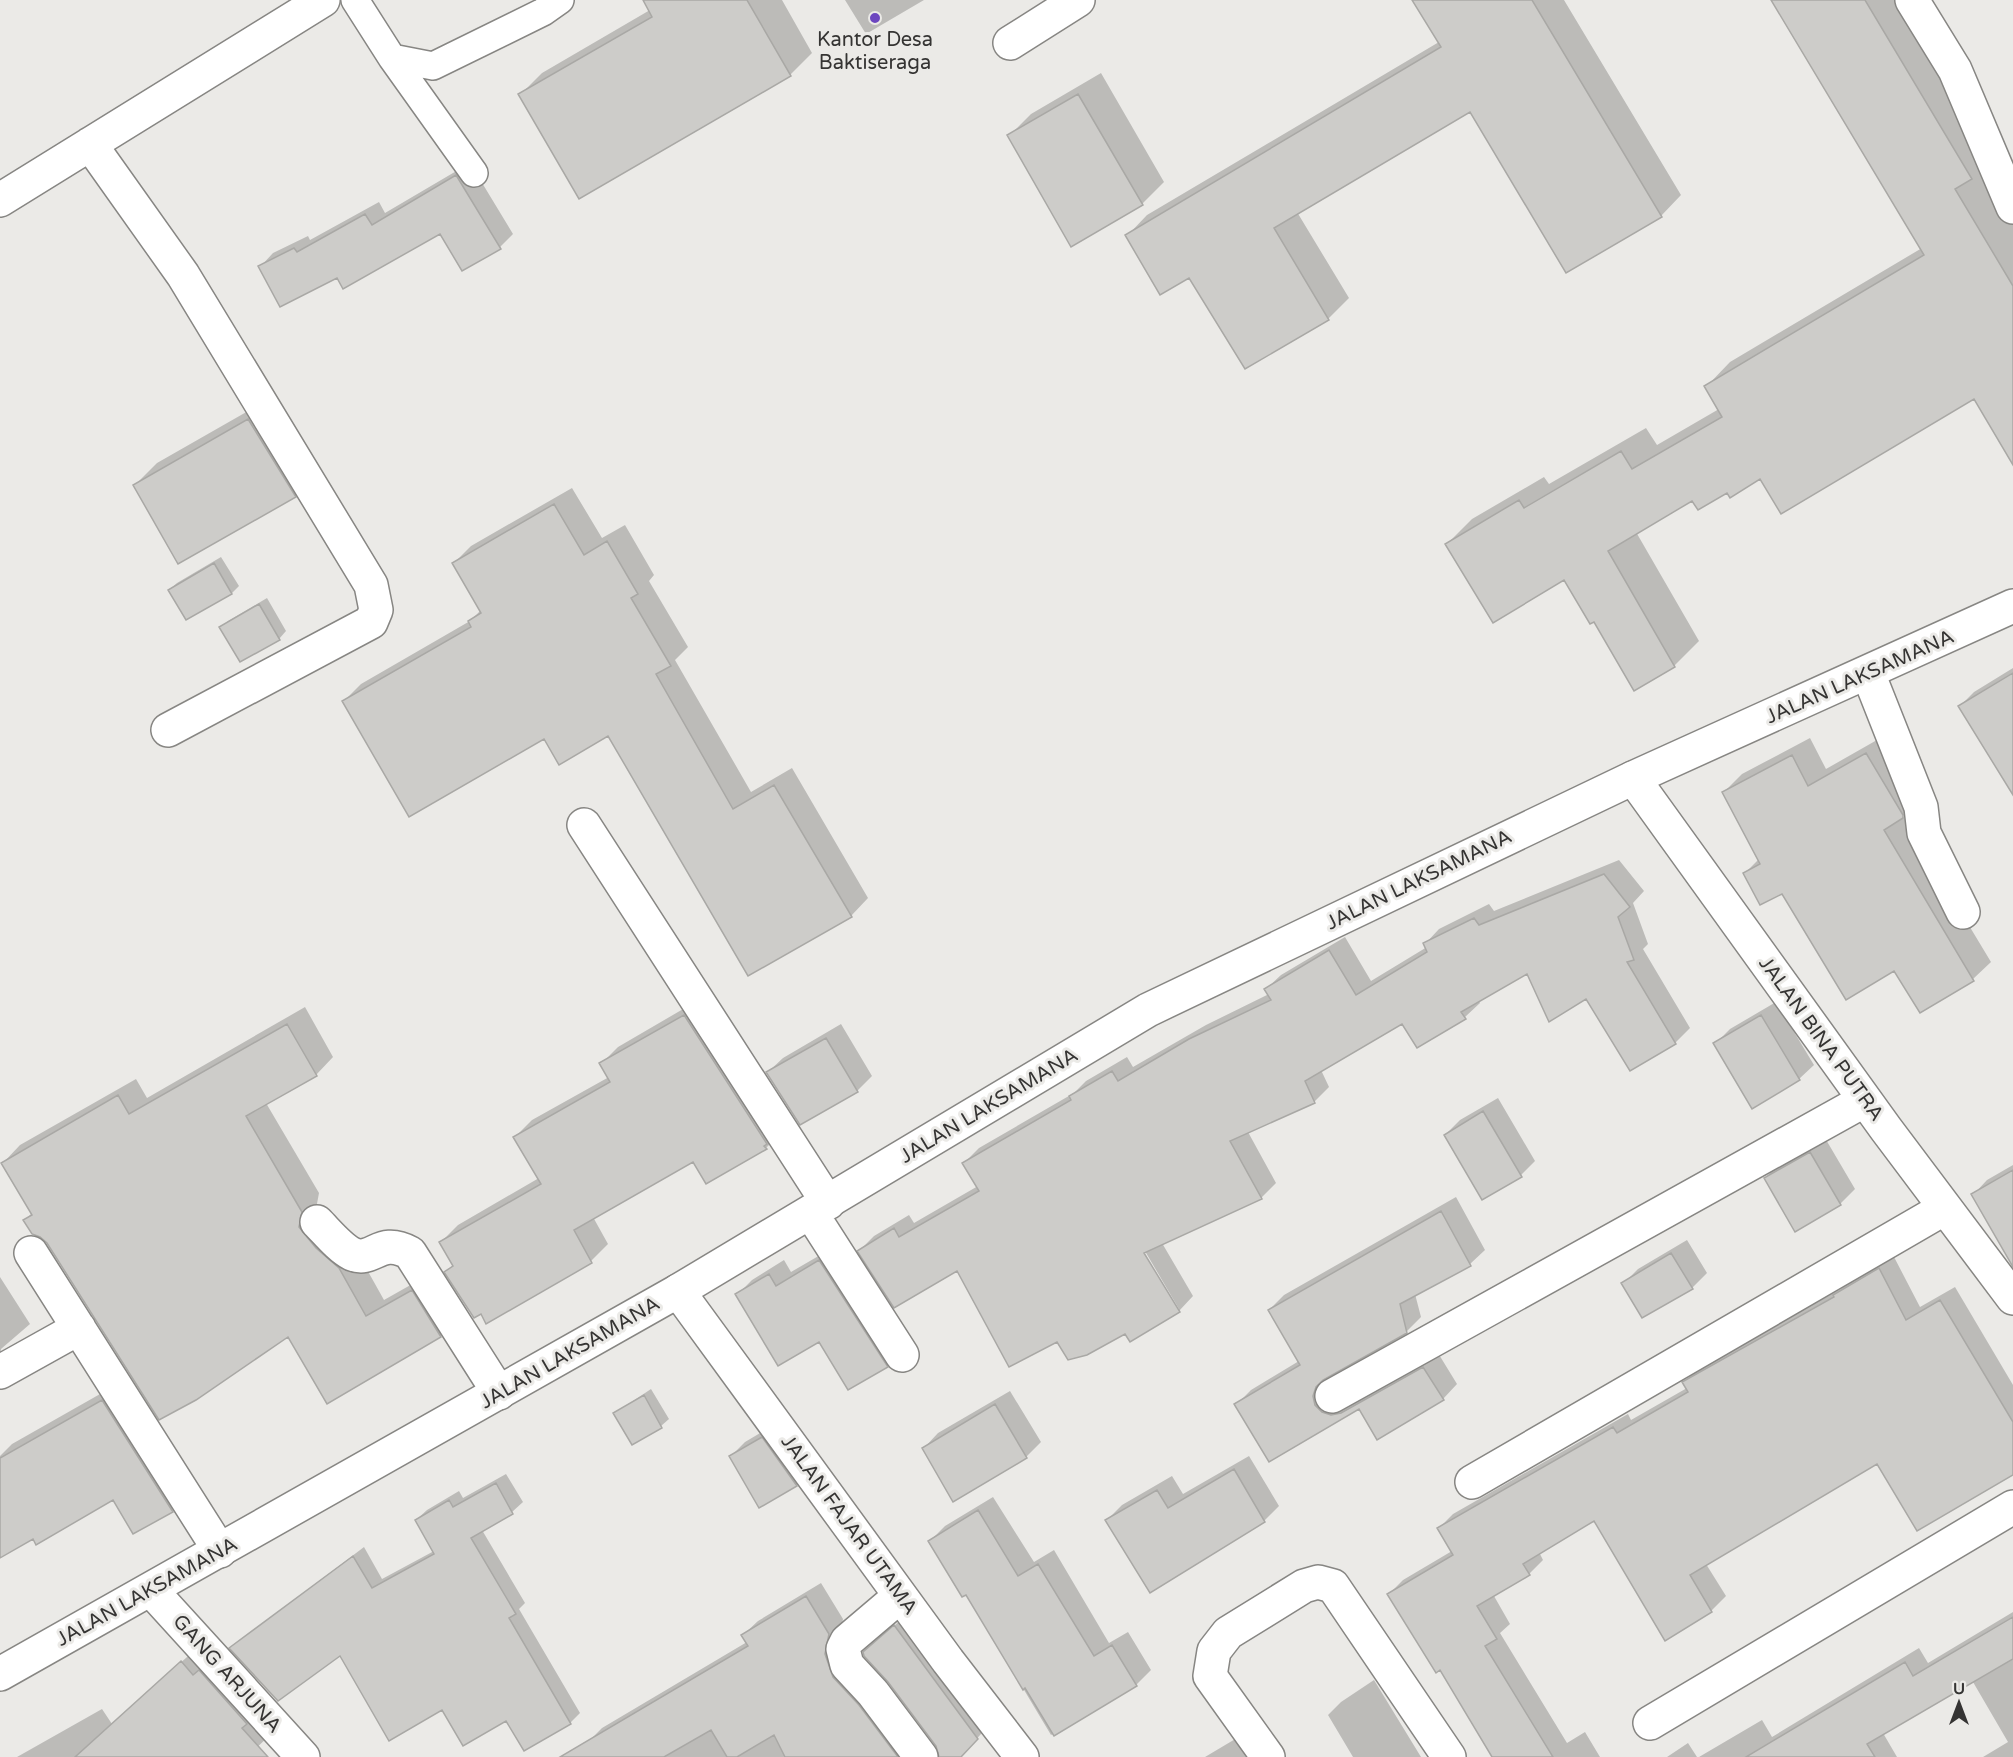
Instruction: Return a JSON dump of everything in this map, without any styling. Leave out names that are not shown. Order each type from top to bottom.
[{"type":"street","points":[[0,200],[323,0]]},
{"type":"street","points":[[1010,43],[1078,0]]},
{"type":"street","points":[[1912,0],[1955,70],[2013,207]]},
{"type":"street","points":[[90,144],[183,275],[371,585],[376,610],[371,622],[168,730]]},
{"type":"street","name":"JALAN LAKSAMANA","points":[[0,1674],[678,1291],[1148,1010],[1633,778],[2013,606]]},
{"type":"street","points":[[1868,673],[1921,807],[1924,833],[1963,912]]},
{"type":"street","name":"JALAN BINA PUTRA","points":[[1633,778],[1865,1100],[2013,1298]]},
{"type":"street","points":[[584,825],[820,1208],[902,1355]]},
{"type":"street","points":[[1332,1396],[1865,1100]]},
{"type":"street","points":[[1472,1482],[1945,1208]]},
{"type":"street","points":[[317,1222],[354,1255],[366,1256],[388,1246],[398,1246],[410,1253],[499,1394]]},
{"type":"street","points":[[31,1253],[220,1551]]},
{"type":"street","name":"JALAN FAJAR UTAMA","points":[[678,1291],[900,1596],[1022,1757]]},
{"type":"street","points":[[0,1372],[79,1328]]},
{"type":"street","points":[[1650,1724],[2013,1507]]},
{"type":"street","points":[[1268,1757],[1210,1676],[1214,1651],[1228,1633],[1304,1586],[1318,1582],[1333,1586],[1449,1757]]},
{"type":"street","name":"GANG ARJUNA","points":[[151,1590],[303,1757]]},
{"type":"street","points":[[900,1596],[847,1641],[843,1649],[847,1665],[873,1693],[921,1757]]},
{"type":"lane","points":[[355,0],[392,58],[474,173]]},
{"type":"lane","points":[[392,58],[433,66],[543,12],[560,0]]},
{"type":"building","points":[[643,0],[747,0],[791,76],[579,199],[518,94],[652,17]]},
{"type":"building","points":[[1412,0],[1532,0],[1662,217],[1566,273],[1470,112],[1274,228],[1329,320],[1245,369],[1189,278],[1160,295],[1125,235],[1441,47]]},
{"type":"building","points":[[1771,0],[1865,0],[1972,179],[1955,189],[2013,286],[2013,465],[1974,399],[1781,514],[1760,479],[1730,498],[1727,493],[1698,510],[1692,501],[1608,551],[1675,667],[1634,691],[1594,622],[1590,624],[1564,580],[1493,623],[1445,544],[1519,500],[1524,508],[1621,451],[1632,469],[1722,417],[1704,386],[1924,255]]},
{"type":"building","points":[[1078,94],[1143,205],[1071,247],[1007,135]]},
{"type":"building","points":[[456,175],[501,249],[462,271],[440,234],[343,289],[337,278],[280,307],[258,266],[294,248],[297,252],[365,214],[372,225]]},
{"type":"building","points":[[248,419],[296,497],[178,564],[133,485]]},
{"type":"building","points":[[554,504],[584,555],[607,541],[638,594],[631,598],[671,666],[656,674],[733,809],[774,785],[852,917],[748,976],[608,736],[559,765],[544,739],[409,817],[342,701],[471,627],[468,621],[481,613],[452,563]]},
{"type":"building","points":[[214,563],[232,594],[186,620],[168,590]]},
{"type":"building","points":[[259,604],[280,640],[240,662],[219,627]]},
{"type":"building","points":[[2013,673],[2013,795],[1958,706]]},
{"type":"building","points":[[1866,753],[1903,815],[1903,818],[1884,830],[1974,981],[1920,1013],[1894,971],[1846,1000],[1782,894],[1760,905],[1743,873],[1760,864],[1722,792],[1792,755],[1808,786]]},
{"type":"building","points":[[1604,874],[1630,907],[1618,917],[1634,960],[1627,962],[1676,1044],[1630,1071],[1586,999],[1549,1022],[1527,974],[1461,1012],[1466,1019],[1417,1048],[1402,1024],[1305,1081],[1315,1103],[1230,1141],[1262,1199],[1144,1253],[1180,1312],[1130,1342],[1125,1334],[1087,1355],[1068,1360],[1057,1342],[1009,1367],[957,1271],[894,1308],[857,1251],[894,1228],[899,1237],[979,1191],[962,1163],[1071,1100],[1069,1096],[1112,1071],[1118,1081],[1189,1039],[1271,1000],[1264,989],[1329,950],[1356,995],[1427,952],[1423,943],[1474,918],[1479,925]]},
{"type":"building","points":[[684,1015],[767,1144],[764,1146],[767,1149],[706,1184],[693,1162],[574,1230],[592,1263],[486,1324],[481,1314],[474,1318],[444,1272],[453,1266],[439,1242],[541,1184],[513,1137],[610,1082],[599,1063]]},
{"type":"building","points":[[1761,1015],[1800,1080],[1752,1109],[1713,1043]]},
{"type":"building","points":[[287,1024],[317,1076],[246,1116],[302,1212],[299,1227],[316,1248],[339,1268],[366,1316],[412,1290],[441,1337],[327,1404],[288,1337],[196,1400],[159,1420],[47,1243],[32,1234],[23,1220],[32,1215],[1,1163],[118,1095],[129,1114]]},
{"type":"building","points":[[826,1038],[858,1092],[800,1125],[766,1072]]},
{"type":"building","points":[[1483,1111],[1522,1177],[1482,1200],[1444,1135]]},
{"type":"building","points":[[1810,1152],[1841,1205],[1795,1232],[1764,1178]]},
{"type":"building","points":[[2013,1170],[2013,1267],[1971,1194]]},
{"type":"building","points":[[1441,1211],[1471,1266],[1400,1304],[1407,1333],[1323,1380],[1316,1387],[1313,1396],[1315,1405],[1322,1412],[1331,1415],[1341,1413],[1423,1367],[1444,1400],[1377,1440],[1359,1409],[1269,1462],[1234,1404],[1300,1365],[1268,1310]]},
{"type":"building","points":[[1671,1253],[1693,1289],[1642,1318],[1621,1283]]},
{"type":"building","points":[[819,1260],[888,1367],[848,1390],[819,1342],[778,1366],[735,1294],[769,1274],[776,1286]]},
{"type":"building","points":[[1879,1268],[1906,1320],[1940,1300],[2013,1422],[2013,1475],[1917,1531],[1877,1464],[1690,1575],[1712,1612],[1665,1641],[1594,1521],[1523,1564],[1530,1575],[1477,1606],[1497,1639],[1485,1646],[1553,1757],[1492,1757],[1440,1670],[1436,1673],[1387,1594],[1453,1555],[1437,1528],[1613,1427],[1617,1433],[1688,1392],[1682,1382],[1834,1297],[1833,1295]]},
{"type":"building","points":[[644,1395],[662,1428],[632,1445],[613,1413]]},
{"type":"building","points":[[102,1400],[173,1512],[133,1534],[113,1500],[36,1545],[33,1539],[0,1558],[0,1458]]},
{"type":"building","points":[[995,1404],[1027,1458],[953,1502],[922,1448]]},
{"type":"building","points":[[762,1437],[797,1486],[759,1508],[729,1456]]},
{"type":"building","points":[[1234,1469],[1265,1522],[1150,1593],[1105,1520],[1157,1490],[1168,1508]]},
{"type":"building","points":[[496,1483],[513,1514],[471,1538],[516,1614],[509,1618],[571,1724],[524,1751],[506,1721],[463,1746],[442,1710],[389,1741],[340,1656],[278,1701],[229,1648],[353,1556],[372,1588],[434,1554],[415,1520],[449,1500],[453,1507]]},
{"type":"building","points":[[978,1510],[1018,1576],[1038,1564],[1094,1656],[1112,1645],[1137,1686],[1054,1736],[1025,1688],[1023,1690],[966,1595],[962,1597],[928,1541]]},
{"type":"building","points":[[806,1596],[829,1634],[825,1654],[833,1677],[859,1705],[898,1757],[785,1757],[774,1735],[737,1757],[727,1757],[711,1730],[664,1757],[560,1757],[748,1646],[741,1635]]},
{"type":"building","points":[[2013,1617],[2013,1659],[1867,1744],[1875,1757],[1746,1757],[1905,1662],[1913,1676]]},
{"type":"building","points":[[894,1625],[978,1739],[961,1757],[939,1757],[936,1746],[888,1682],[864,1656],[863,1652]]},
{"type":"building","points":[[181,1661],[193,1675],[199,1670],[247,1724],[242,1728],[268,1757],[75,1757]]},
{"type":"place","name":"Kantor Desa Baktiseraga","points":[[875,18]]}]
